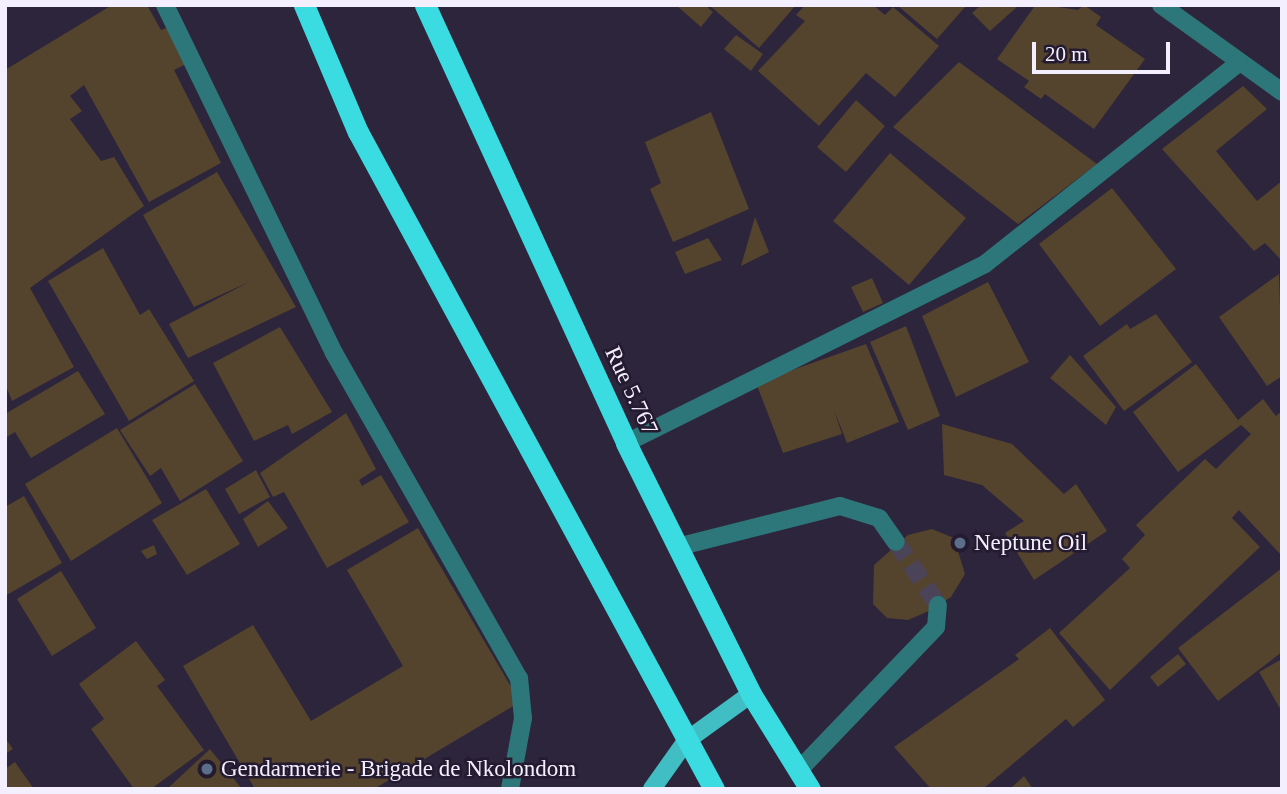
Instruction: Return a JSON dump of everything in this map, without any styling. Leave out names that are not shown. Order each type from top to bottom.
[{"type":"highway","points":[[304,5],[358,132],[714,789]]},
{"type":"highway","name":"Rue 5.767","points":[[425,5],[626,443],[677,547],[751,694],[810,789]]},
{"type":"main road","points":[[652,789],[686,741],[751,694]]},
{"type":"street","points":[[165,5],[334,353],[519,678],[523,718],[510,789]]},
{"type":"street","points":[[1161,5],[1282,92]]},
{"type":"street","points":[[626,443],[985,264],[1239,63]]},
{"type":"street","points":[[677,547],[841,506],[879,518],[896,542]]},
{"type":"street","points":[[799,770],[936,627],[938,605]]},
{"type":"building","points":[[112,5],[147,5],[161,30],[169,27],[188,63],[174,70],[221,163],[149,202],[84,85],[70,96],[82,111],[70,119],[101,161],[114,157],[144,206],[30,288],[74,367],[12,401],[5,384],[5,70]]},
{"type":"building","points":[[676,5],[705,5],[713,12],[701,27]]},
{"type":"building","points":[[709,5],[796,5],[759,48]]},
{"type":"building","points":[[805,5],[873,5],[885,15],[893,7],[939,46],[895,97],[866,73],[819,126],[758,71],[805,21],[796,15]]},
{"type":"building","points":[[897,5],[963,5],[965,7],[937,39]]},
{"type":"building","points":[[981,5],[1019,5],[990,31],[972,13]]},
{"type":"building","points":[[1045,5],[1078,10],[1084,5],[1101,17],[1096,25],[1145,59],[1094,129],[1045,94],[1041,99],[1024,87],[1029,81],[997,59],[1034,7]]},
{"type":"building","points":[[736,35],[763,54],[751,71],[724,49]]},
{"type":"building","points":[[959,62],[1097,164],[1018,224],[893,127]]},
{"type":"building","points":[[1243,86],[1267,109],[1216,151],[1257,201],[1282,181],[1282,261],[1265,243],[1254,251],[1162,149]]},
{"type":"building","points":[[856,100],[885,126],[846,172],[817,147]]},
{"type":"building","points":[[711,112],[749,209],[673,242],[650,189],[661,183],[645,142]]},
{"type":"building","points":[[890,153],[966,218],[909,285],[833,221]]},
{"type":"building","points":[[217,172],[296,307],[188,358],[169,324],[249,282],[194,307],[143,215]]},
{"type":"building","points":[[1112,188],[1176,269],[1100,326],[1039,244]]},
{"type":"building","points":[[755,217],[769,252],[741,266]]},
{"type":"building","points":[[708,238],[722,260],[685,274],[675,252]]},
{"type":"building","points":[[103,248],[140,315],[149,309],[194,381],[129,421],[48,281]]},
{"type":"building","points":[[1279,274],[1282,376],[1267,386],[1219,317]]},
{"type":"building","points":[[872,278],[883,303],[863,312],[851,287]]},
{"type":"building","points":[[988,282],[1029,362],[956,397],[922,316]]},
{"type":"building","points":[[1156,314],[1192,362],[1124,411],[1083,356],[1127,324],[1130,329]]},
{"type":"building","points":[[906,326],[940,416],[908,430],[870,342]]},
{"type":"building","points":[[280,327],[332,412],[292,434],[288,425],[254,441],[213,363]]},
{"type":"building","points":[[866,344],[899,422],[847,443],[834,410],[842,434],[783,453],[756,383]]},
{"type":"building","points":[[1070,355],[1116,407],[1106,425],[1050,378]]},
{"type":"building","points":[[1196,364],[1238,420],[1263,399],[1276,416],[1282,411],[1282,556],[1239,510],[1232,518],[1260,547],[1110,690],[1059,633],[1130,568],[1122,559],[1145,535],[1136,525],[1205,459],[1216,469],[1251,434],[1241,425],[1178,472],[1133,412]]},
{"type":"building","points":[[78,371],[105,414],[31,458],[15,432],[5,438],[5,414]]},
{"type":"building","points":[[195,384],[243,461],[180,501],[161,468],[150,476],[120,430]]},
{"type":"building","points":[[346,413],[376,469],[359,480],[362,486],[381,475],[409,522],[327,568],[284,492],[273,497],[260,473]]},
{"type":"building","points":[[942,424],[1012,444],[1064,494],[1076,484],[1107,531],[1034,580],[1005,533],[1024,521],[982,485],[944,475]]},
{"type":"building","points":[[117,428],[162,503],[71,561],[25,484]]},
{"type":"building","points":[[256,470],[270,497],[239,514],[225,489]]},
{"type":"building","points":[[206,489],[240,544],[187,575],[152,520]]},
{"type":"building","points":[[24,496],[62,563],[5,596],[5,507]]},
{"type":"building","points":[[268,501],[288,528],[258,547],[243,519]]},
{"type":"building","points":[[418,528],[520,702],[374,789],[255,789],[183,666],[253,625],[311,721],[403,666],[347,570]]},
{"type":"building","points":[[932,529],[954,538],[965,574],[951,597],[929,611],[908,620],[887,618],[873,604],[874,565],[908,535]]},
{"type":"building","points":[[154,545],[157,554],[147,559],[141,551]]},
{"type":"building","points":[[1282,568],[1282,652],[1218,701],[1178,648]]},
{"type":"building","points":[[61,571],[96,628],[52,656],[17,599]]},
{"type":"building","points":[[1050,628],[1105,700],[1073,727],[1066,719],[983,789],[931,789],[894,747],[1019,659],[1015,655]]},
{"type":"building","points":[[136,641],[165,680],[157,686],[204,750],[151,789],[134,789],[91,729],[104,719],[79,684]]},
{"type":"building","points":[[1178,654],[1186,664],[1158,687],[1150,677]]},
{"type":"building","points":[[1282,659],[1282,712],[1259,672]]},
{"type":"building","points":[[5,738],[13,749],[5,754]]},
{"type":"building","name":"Gendarmerie - Brigade de Nkolondom","points":[[210,749],[242,789],[167,789]]},
{"type":"building","points":[[15,762],[34,789],[5,789],[5,769]]},
{"type":"building","points":[[1024,776],[1033,789],[1010,789]]},
{"type":"tunnel","points":[[896,542],[938,605]]},
{"type":"place","name":"Neptune Oil","points":[[960,543]]},
{"type":"place","name":"Gendarmerie - Brigade de Nkolondom","points":[[207,769]]}]
